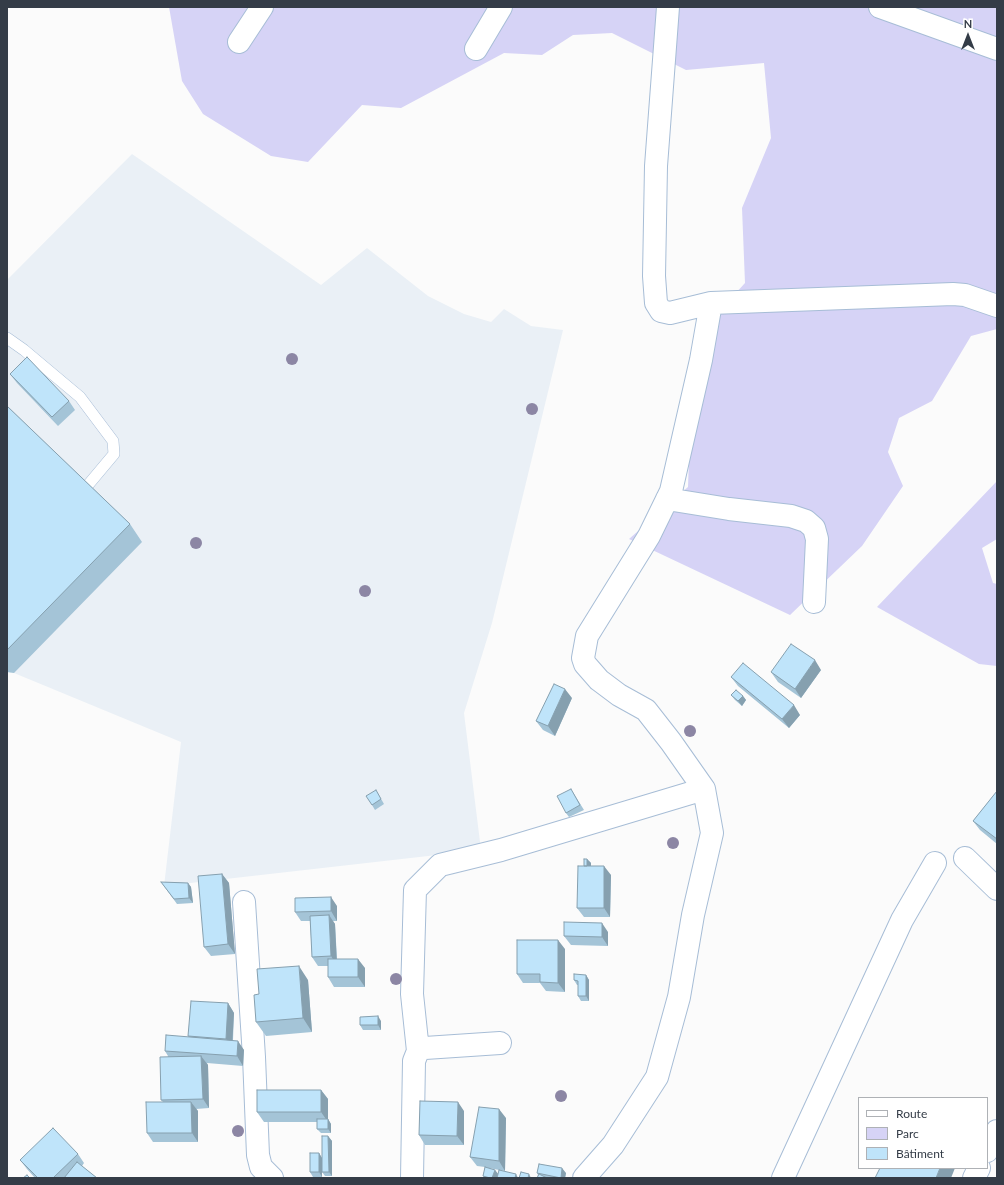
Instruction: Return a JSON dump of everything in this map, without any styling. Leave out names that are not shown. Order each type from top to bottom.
[{"type":"street","points":[[239,42],[262,7]]},
{"type":"street","points":[[476,49],[501,7]]},
{"type":"street","points":[[668,7],[656,166],[654,276],[656,303],[661,311],[670,313],[711,303],[953,294],[965,296],[997,306]]},
{"type":"street","points":[[880,7],[997,49]]},
{"type":"street","points":[[584,1178],[613,1145],[657,1077],[679,998],[693,915],[712,833],[704,789],[671,742],[646,710],[619,695],[599,680],[585,664],[583,658],[587,636],[649,536],[667,499],[675,478],[711,303]]},
{"type":"street","points":[[667,499],[729,509],[791,516],[806,521],[814,528],[817,539],[814,602]]},
{"type":"street","points":[[412,1178],[414,1061],[418,1051],[412,994],[416,890],[440,865],[501,850],[704,789]]},
{"type":"street","points":[[965,858],[997,889]]},
{"type":"street","points":[[783,1178],[902,920],[935,864]]},
{"type":"street","points":[[244,902],[254,1057],[258,1155],[261,1167],[272,1178]]},
{"type":"street","points":[[418,1051],[425,1048],[500,1043]]},
{"type":"street","points":[[988,1149],[997,1131]]},
{"type":"street","points":[[974,1178],[978,1169]]},
{"type":"lane","points":[[7,338],[24,350],[80,397],[113,441],[114,454],[88,485]]},
{"type":"shaded area","points":[[132,154],[321,285],[367,248],[428,296],[464,314],[491,322],[504,309],[531,326],[563,330],[492,623],[464,713],[481,850],[164,886],[181,742],[14,673],[7,672],[7,280]]},
{"type":"green space","points":[[169,7],[997,7],[997,329],[971,336],[932,401],[899,418],[888,452],[903,486],[862,546],[790,615],[629,539],[688,487],[693,340],[745,283],[742,208],[771,138],[764,63],[686,70],[612,33],[573,35],[542,55],[504,53],[401,108],[362,105],[308,162],[271,156],[203,114],[182,81]]},
{"type":"green space","points":[[997,481],[997,539],[982,548],[993,583],[997,584],[997,666],[979,664],[877,607]]},
{"type":"building","points":[[27,357],[69,401],[52,417],[10,374]]},
{"type":"building","points":[[7,406],[130,524],[7,650]]},
{"type":"building","points":[[791,644],[815,660],[795,689],[771,672]]},
{"type":"building","points":[[743,663],[794,705],[782,719],[731,677]]},
{"type":"building","points":[[554,684],[565,689],[548,726],[536,721]]},
{"type":"building","points":[[736,690],[743,696],[738,701],[731,695]]},
{"type":"building","points":[[571,789],[580,805],[566,813],[557,796]]},
{"type":"building","points":[[376,790],[381,799],[372,805],[366,796]]},
{"type":"building","points":[[997,791],[997,839],[973,821]]},
{"type":"building","points":[[584,859],[587,859],[587,866],[584,866]]},
{"type":"building","points":[[578,866],[604,866],[604,908],[577,908]]},
{"type":"building","points":[[222,874],[228,944],[204,947],[198,876]]},
{"type":"building","points":[[161,882],[188,883],[189,898],[174,899]]},
{"type":"building","points":[[331,897],[331,911],[295,912],[295,898]]},
{"type":"building","points":[[329,915],[331,956],[312,957],[310,916]]},
{"type":"building","points":[[564,922],[602,923],[602,937],[564,936]]},
{"type":"building","points":[[517,940],[558,940],[558,983],[540,982],[540,974],[517,974]]},
{"type":"building","points":[[328,959],[358,959],[358,977],[328,977]]},
{"type":"building","points":[[299,966],[303,1018],[256,1022],[254,995],[259,994],[257,969]]},
{"type":"building","points":[[574,974],[586,975],[586,996],[578,996],[578,981],[574,980]]},
{"type":"building","points":[[191,1001],[228,1003],[226,1039],[188,1036]]},
{"type":"building","points":[[378,1016],[378,1025],[360,1025],[360,1017]]},
{"type":"building","points":[[166,1035],[238,1041],[237,1056],[165,1051]]},
{"type":"building","points":[[201,1056],[203,1099],[161,1100],[160,1057]]},
{"type":"building","points":[[257,1090],[321,1090],[321,1112],[257,1112]]},
{"type":"building","points":[[420,1101],[458,1102],[457,1136],[419,1135]]},
{"type":"building","points":[[146,1102],[191,1102],[192,1133],[147,1133]]},
{"type":"building","points":[[479,1107],[499,1109],[499,1161],[470,1157]]},
{"type":"building","points":[[317,1119],[328,1119],[328,1129],[317,1129]]},
{"type":"building","points":[[53,1128],[78,1154],[53,1178],[38,1178],[20,1160]]},
{"type":"building","points":[[322,1136],[328,1136],[329,1172],[322,1172]]},
{"type":"building","points":[[310,1153],[319,1153],[319,1172],[310,1172]]},
{"type":"building","points":[[77,1162],[97,1178],[64,1178]]},
{"type":"building","points":[[539,1164],[562,1168],[561,1178],[537,1173]]},
{"type":"building","points":[[485,1167],[495,1170],[492,1178],[483,1176]]},
{"type":"building","points":[[880,1169],[940,1169],[936,1178],[875,1178]]},
{"type":"building","points":[[499,1170],[516,1174],[515,1178],[497,1178]]},
{"type":"building","points":[[521,1172],[529,1174],[528,1178],[519,1178]]},
{"type":"building","points":[[539,1174],[547,1178],[537,1178]]},
{"type":"building","points":[[27,1175],[30,1178],[23,1178]]}]
